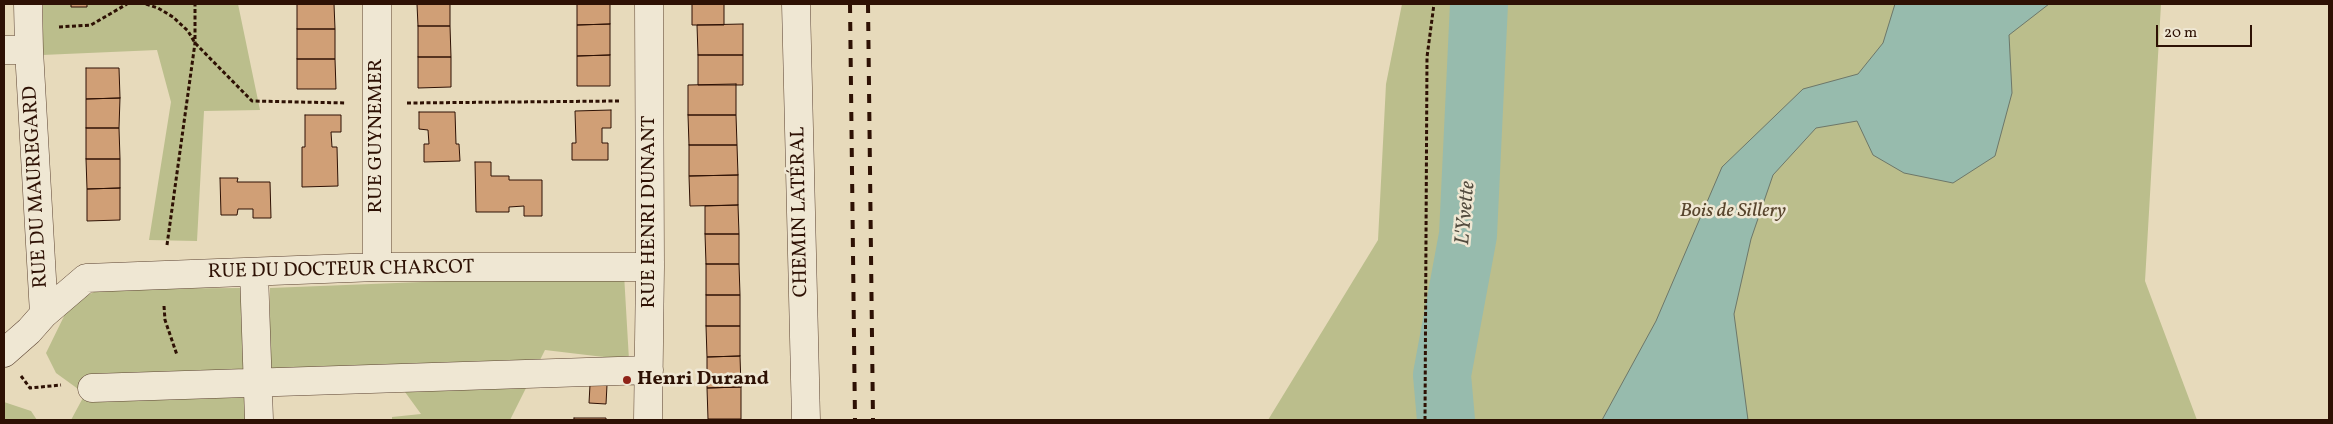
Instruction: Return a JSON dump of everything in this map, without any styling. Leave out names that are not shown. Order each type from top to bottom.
[{"type":"street","name":"RUE GUYNEMER","points":[[377,4],[377,267]]},
{"type":"street","name":"RUE HENRI DUNANT","points":[[648,420],[650,267],[649,4]]},
{"type":"street","name":"CHEMIN LATÉRAL","points":[[796,4],[806,420]]},
{"type":"street","name":"RUE DU MAUREGARD","points":[[5,353],[29,332],[44,314],[22,33]]},
{"type":"street","name":"RUE DU DOCTEUR CHARCOT","points":[[44,314],[86,278],[377,267],[650,267]]},
{"type":"street","points":[[254,272],[259,420]]},
{"type":"street","points":[[92,388],[649,370]]},
{"type":"path","points":[[22,33],[92,25],[127,4]]},
{"type":"path","points":[[146,4],[158,8],[188,31],[195,43],[252,101],[378,103],[649,101]]},
{"type":"path","points":[[186,385],[165,320],[162,276],[195,43],[195,4]]},
{"type":"path","points":[[1425,420],[1427,57],[1434,4]]},
{"type":"path","points":[[5,353],[30,388],[54,384],[92,388]]},
{"type":"green space","points":[[43,4],[238,4],[260,110],[204,111],[197,241],[149,240],[171,102],[157,50],[42,55]]},
{"type":"green space","name":"Bois de Sillery","points":[[1402,4],[2161,4],[2145,281],[2197,420],[1268,420],[1378,240],[1386,84]]},
{"type":"green space","points":[[624,274],[629,360],[545,350],[510,420],[392,420],[392,417],[421,414],[389,370],[270,375],[270,288]]},
{"type":"green space","points":[[242,288],[250,419],[71,420],[85,394],[56,373],[46,353],[70,304],[100,289]]},
{"type":"green space","points":[[4,402],[31,411],[37,420],[4,420]]},
{"type":"shaded area","points":[[1895,4],[2049,4],[2009,35],[2012,93],[1995,156],[1953,183],[1904,173],[1873,155],[1857,121],[1816,128],[1773,175],[1751,239],[1734,314],[1748,420],[1602,420],[1656,321],[1722,167],[1803,89],[1858,74],[1883,43]]},
{"type":"building","points":[[71,4],[87,4],[87,7],[71,7]]},
{"type":"building","points":[[297,4],[334,4],[335,29],[297,29]]},
{"type":"building","points":[[417,4],[450,4],[450,26],[418,26]]},
{"type":"building","points":[[577,4],[610,4],[610,24],[577,25]]},
{"type":"building","points":[[692,4],[724,4],[724,25],[692,25]]},
{"type":"building","points":[[610,24],[610,55],[577,56],[577,25]]},
{"type":"building","points":[[743,24],[743,55],[698,55],[697,25]]},
{"type":"building","points":[[418,26],[450,26],[451,57],[418,57]]},
{"type":"building","points":[[297,29],[335,29],[335,59],[297,59]]},
{"type":"building","points":[[610,55],[610,86],[577,86],[577,56]]},
{"type":"building","points":[[698,55],[743,55],[743,85],[698,85]]},
{"type":"building","points":[[418,57],[451,57],[451,87],[418,88]]},
{"type":"building","points":[[297,59],[335,59],[336,89],[297,89]]},
{"type":"building","points":[[86,68],[119,68],[120,98],[86,99]]},
{"type":"building","points":[[736,84],[736,115],[688,115],[688,85]]},
{"type":"building","points":[[120,98],[119,128],[86,128],[86,99]]},
{"type":"building","points":[[611,110],[611,128],[602,128],[602,143],[608,143],[608,160],[572,160],[572,143],[576,143],[575,111]]},
{"type":"building","points":[[419,112],[455,112],[456,144],[459,144],[460,161],[424,162],[424,144],[429,144],[428,130],[419,129]]},
{"type":"building","points":[[305,115],[341,115],[341,132],[331,132],[332,147],[337,147],[338,186],[302,187],[302,147],[305,147]]},
{"type":"building","points":[[688,115],[736,115],[737,145],[689,145]]},
{"type":"building","points":[[86,128],[119,128],[120,159],[86,159]]},
{"type":"building","points":[[689,145],[737,145],[738,175],[689,176]]},
{"type":"building","points":[[86,159],[120,159],[120,188],[87,189]]},
{"type":"building","points":[[475,162],[491,162],[491,176],[509,176],[509,180],[542,180],[542,216],[524,216],[524,206],[509,207],[509,212],[476,212]]},
{"type":"building","points":[[738,175],[738,205],[690,206],[689,176]]},
{"type":"building","points":[[220,178],[238,178],[237,182],[270,182],[271,218],[253,218],[253,209],[238,209],[237,215],[221,215]]},
{"type":"building","points":[[120,188],[120,220],[87,221],[87,189]]},
{"type":"building","points":[[738,205],[739,234],[705,234],[705,206]]},
{"type":"building","points":[[705,234],[739,234],[739,264],[706,264]]},
{"type":"building","points":[[706,264],[739,264],[740,295],[706,295]]},
{"type":"building","points":[[706,295],[740,295],[740,326],[706,326]]},
{"type":"building","points":[[706,326],[740,326],[740,356],[707,357]]},
{"type":"building","points":[[740,356],[741,387],[707,388],[707,357]]},
{"type":"building","points":[[590,385],[607,385],[606,404],[589,403]]},
{"type":"building","points":[[741,387],[741,419],[708,419],[707,388]]},
{"type":"building","points":[[574,418],[606,418],[606,420],[574,420]]},
{"type":"waterway","name":"L'Yvette","points":[[1446,420],[1442,375],[1468,235],[1479,4]]},
{"type":"railway","points":[[850,4],[855,420]]},
{"type":"railway","points":[[868,4],[873,420]]},
{"type":"place","name":"Henri Durand","points":[[627,380]]}]
